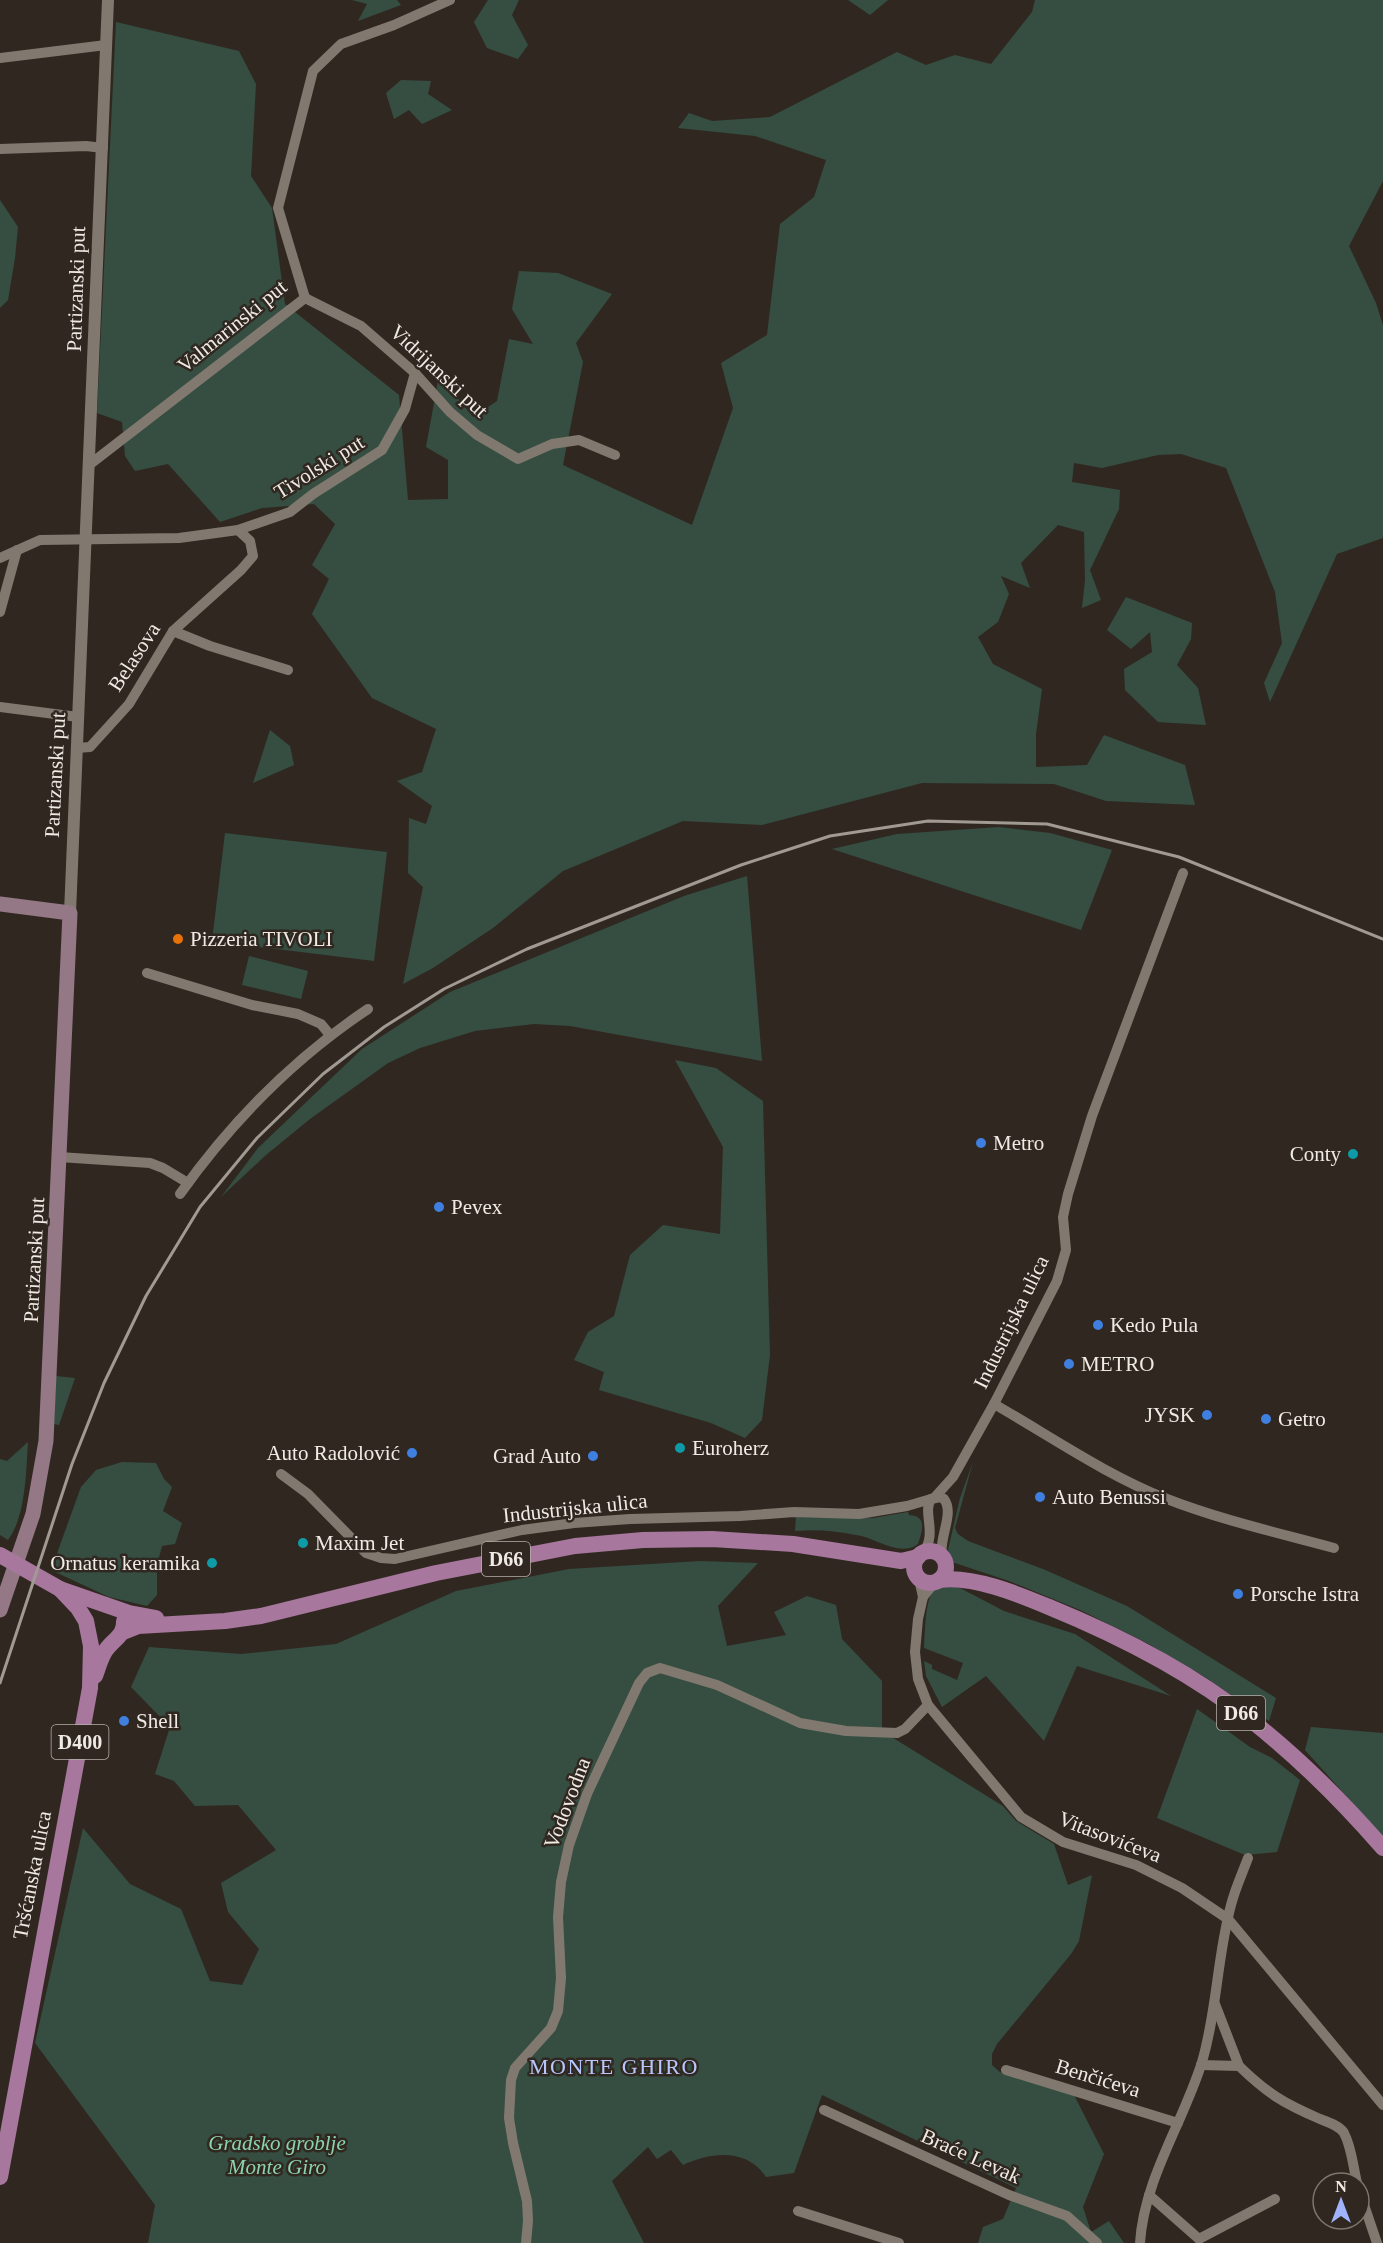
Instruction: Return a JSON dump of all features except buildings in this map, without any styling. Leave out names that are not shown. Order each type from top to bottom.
[{"type":"main road","points":[[0,904],[70,913]]},
{"type":"main road","name":"Partizanski put","points":[[0,1610],[22,1549],[37,1497],[46,1441],[70,913]]},
{"type":"main road","name":"D66","points":[[117,1637],[138,1626],[183,1621],[225,1621],[261,1616],[436,1573],[575,1546],[643,1540],[712,1539],[794,1544],[921,1569],[951,1579],[985,1585],[1023,1596],[1146,1652],[1250,1719],[1298,1760],[1355,1816],[1383,1848]]},
{"type":"main road","name":"D66","points":[[921,1569],[933,1552],[951,1568],[985,1585]]},
{"type":"main road","points":[[0,1555],[58,1588],[112,1607],[124,1621],[117,1637],[101,1643],[87,1628],[78,1608],[58,1588]]},
{"type":"main road","points":[[921,1569],[945,1572],[944,1560]]},
{"type":"main road","points":[[87,1628],[91,1611],[98,1606],[112,1607]]},
{"type":"main road","name":"D66","points":[[112,1607],[137,1615],[183,1621]]},
{"type":"main road","name":"D400","points":[[87,1628],[92,1654],[90,1688]]},
{"type":"main road","name":"D400","points":[[90,1688],[104,1652],[117,1637]]},
{"type":"main road","name":"Tršćanska ulica","points":[[0,2177],[90,1688]]},
{"type":"street","name":"Partizanski put","points":[[70,913],[108,0]]},
{"type":"street","name":"Valmarinski put","points":[[89,465],[305,298],[278,208],[314,71],[342,44],[394,25],[450,0]]},
{"type":"street","points":[[0,58],[106,45]]},
{"type":"street","points":[[0,149],[86,146],[103,148]]},
{"type":"street","name":"Vidrijanski put","points":[[305,298],[361,326],[415,373],[450,412],[477,435],[518,459],[552,444],[579,440],[615,455]]},
{"type":"street","name":"Tivolski put","points":[[0,558],[40,540],[179,538],[238,530],[290,512],[313,494],[382,450],[405,409],[415,373]]},
{"type":"street","name":"Belasova","points":[[77,748],[90,747],[129,704],[173,631],[241,570],[253,556],[250,541],[238,530]]},
{"type":"street","points":[[0,612],[17,550]]},
{"type":"street","points":[[173,631],[210,646],[288,670]]},
{"type":"street","points":[[0,707],[78,717]]},
{"type":"street","name":"Industrijska ulica","points":[[281,1474],[308,1494],[366,1553],[381,1558],[395,1559],[522,1530],[574,1523],[794,1512],[859,1514],[907,1506],[933,1498],[953,1477],[994,1404],[1057,1281],[1066,1250],[1063,1217],[1065,1205],[1096,1107],[1183,873]]},
{"type":"street","points":[[147,973],[252,1005],[298,1014],[321,1024],[330,1035]]},
{"type":"street","points":[[180,1194],[229,1131],[258,1099],[330,1035],[368,1009]]},
{"type":"street","points":[[59,1157],[150,1163],[188,1183]]},
{"type":"street","points":[[994,1404],[1131,1483],[1167,1499],[1334,1548]]},
{"type":"street","name":"Industrijska ulica","points":[[944,1560],[941,1542],[953,1477]]},
{"type":"street","points":[[921,1569],[931,1530],[928,1505],[933,1498],[944,1498],[948,1506]]},
{"type":"street","name":"Industrijska ulica","points":[[907,1506],[915,1506],[928,1511]]},
{"type":"street","name":"Vitasovićeva","points":[[921,1569],[924,1597],[918,1619],[915,1652],[918,1679],[928,1705],[1021,1817],[1063,1842],[1136,1865],[1182,1888],[1228,1919],[1383,2105]]},
{"type":"street","name":"Vodovodna","points":[[526,2243],[527,2201],[509,2118],[511,2080],[515,2068],[551,2028],[558,2011],[561,1978],[558,1917],[561,1882],[569,1845],[587,1794],[643,1678],[647,1673],[660,1668],[680,1673],[733,1692],[800,1723],[846,1731],[897,1733],[905,1729],[928,1705]]},
{"type":"street","points":[[1140,2243],[1142,2220],[1149,2195],[1201,2065],[1210,2032],[1231,1905],[1248,1858]]},
{"type":"street","points":[[1215,2003],[1239,2066],[1263,2089],[1286,2104],[1343,2131],[1354,2171]]},
{"type":"street","points":[[1201,2065],[1239,2066]]},
{"type":"street","name":"Benčićeva","points":[[1006,2070],[1178,2123]]},
{"type":"street","name":"Braće Levak","points":[[824,2110],[1009,2195],[1067,2216],[1097,2243]]},
{"type":"street","points":[[1149,2195],[1199,2239],[1275,2199]]},
{"type":"street","points":[[798,2211],[899,2243]]},
{"type":"street","points":[[1371,2225],[1377,2243]]},
{"type":"green space","points":[[352,0],[397,0],[401,5],[358,21],[367,4]]},
{"type":"green space","points":[[488,0],[519,0],[512,15],[528,45],[518,59],[487,48],[474,22]]},
{"type":"green space","points":[[848,0],[888,0],[870,15]]},
{"type":"green space","points":[[1035,0],[1383,0],[1383,181],[1349,246],[1376,303],[1383,325],[1383,538],[1337,554],[1270,702],[1264,683],[1282,643],[1275,592],[1226,468],[1181,454],[1158,455],[1102,468],[1074,463],[1072,482],[1120,490],[1119,509],[1090,570],[1101,600],[1082,608],[1085,580],[1084,532],[1058,525],[1021,563],[1030,588],[1001,576],[1009,594],[998,622],[978,637],[993,664],[1042,689],[1036,734],[1036,767],[1087,765],[1104,735],[1185,765],[1195,805],[1106,801],[1054,784],[922,783],[762,825],[683,821],[563,871],[493,928],[433,968],[403,984],[423,887],[408,873],[409,818],[426,824],[432,806],[397,781],[422,772],[436,729],[372,698],[312,614],[329,579],[312,565],[335,524],[314,504],[262,508],[220,522],[168,464],[135,471],[125,456],[122,422],[97,413],[116,22],[239,51],[256,84],[251,176],[272,208],[285,304],[399,395],[408,500],[448,499],[448,460],[426,447],[439,375],[473,417],[497,401],[509,339],[533,344],[512,309],[519,271],[558,273],[612,294],[576,343],[583,362],[563,465],[692,525],[733,408],[721,363],[767,335],[780,224],[814,197],[826,160],[755,136],[678,128],[689,113],[712,121],[770,117],[897,52],[926,65],[955,55],[991,64],[1032,12]]},
{"type":"green space","points":[[401,80],[431,81],[428,94],[452,110],[422,124],[409,110],[394,119],[386,93]]},
{"type":"green space","points":[[0,200],[18,227],[8,300],[0,308]]},
{"type":"green space","points":[[1126,597],[1192,623],[1191,639],[1177,665],[1198,688],[1206,725],[1158,722],[1125,690],[1124,669],[1152,652],[1150,632],[1131,649],[1107,630]]},
{"type":"green space","points":[[270,730],[290,746],[294,765],[253,783]]},
{"type":"green space","points":[[999,827],[1050,833],[1112,850],[1081,930],[832,849],[897,834]]},
{"type":"green space","points":[[225,833],[387,852],[374,961],[212,941]]},
{"type":"green space","points":[[747,876],[762,1061],[570,1026],[534,1024],[475,1031],[420,1048],[388,1063],[310,1119],[266,1155],[221,1197],[258,1148],[362,1049],[450,992],[684,896]]},
{"type":"green space","points":[[249,956],[308,971],[301,999],[242,985]]},
{"type":"green space","points":[[675,1060],[716,1068],[763,1101],[770,1355],[762,1420],[745,1438],[711,1423],[599,1390],[604,1372],[574,1360],[588,1332],[614,1316],[630,1255],[663,1225],[720,1234],[723,1147]]},
{"type":"green space","points":[[56,1376],[75,1378],[59,1425],[54,1424]]},
{"type":"green space","points":[[28,1442],[22,1506],[8,1540],[0,1535],[0,1459],[7,1461]]},
{"type":"green space","points":[[122,1462],[156,1463],[164,1479],[172,1487],[163,1511],[182,1523],[175,1544],[162,1546],[157,1565],[157,1595],[147,1606],[109,1597],[51,1570],[81,1487],[96,1470]]},
{"type":"green space","points":[[973,1462],[955,1528],[958,1534],[968,1541],[1043,1569],[1127,1606],[1276,1698],[1269,1721],[1205,1677],[1147,1643],[1080,1610],[1009,1581],[952,1562],[948,1550],[960,1498]]},
{"type":"green space","points":[[908,1512],[909,1515],[919,1518],[922,1525],[918,1544],[911,1548],[895,1548],[841,1532],[795,1531],[796,1516],[873,1518]]},
{"type":"green space","name":"Gradsko groblje Monte Giro","points":[[700,1561],[758,1563],[718,1606],[727,1646],[786,1635],[774,1612],[807,1596],[836,1605],[842,1639],[882,1681],[882,1731],[1003,1806],[1016,1821],[1054,1844],[1068,1885],[1092,1875],[1079,1941],[1071,1954],[997,2044],[992,2054],[992,2065],[1000,2072],[1074,2095],[1104,2154],[1083,2207],[1091,2232],[1109,2221],[1124,2243],[978,2243],[983,2227],[1003,2219],[1016,2188],[822,2095],[794,2173],[766,2177],[749,2161],[728,2155],[705,2157],[683,2165],[671,2150],[657,2159],[648,2147],[612,2181],[644,2243],[148,2243],[155,2205],[35,2043],[83,1828],[130,1884],[181,1909],[210,1981],[242,1985],[259,1949],[228,1912],[221,1883],[276,1850],[238,1805],[195,1806],[174,1781],[155,1774],[170,1727],[131,1687],[149,1647],[241,1654],[336,1644],[456,1591],[569,1569]]},
{"type":"green space","points":[[939,1586],[960,1588],[1004,1611],[1075,1634],[1171,1696],[1077,1666],[1044,1741],[986,1676],[942,1707],[926,1676],[924,1661],[932,1665],[932,1669],[957,1680],[963,1663],[924,1648],[928,1604],[932,1592]]},
{"type":"green space","points":[[1197,1709],[1250,1747],[1272,1758],[1300,1780],[1277,1852],[1245,1855],[1157,1818]]},
{"type":"green space","points":[[1311,1727],[1383,1733],[1383,1837],[1305,1750]]},
{"type":"railway","points":[[0,1683],[72,1464],[104,1383],[146,1296],[200,1207],[257,1138],[323,1074],[384,1027],[444,989],[527,949],[741,865],[830,836],[928,821],[1047,824],[1179,857],[1383,939]]},
{"type":"place","name":"Pizzeria TIVOLI","points":[[178,939]]},
{"type":"place","name":"Metro","points":[[981,1143]]},
{"type":"place","name":"Conty","points":[[1353,1154]]},
{"type":"place","name":"Pevex","points":[[439,1207]]},
{"type":"place","name":"Kedo Pula","points":[[1098,1325]]},
{"type":"place","name":"METRO","points":[[1069,1364]]},
{"type":"place","name":"JYSK","points":[[1207,1415]]},
{"type":"place","name":"Getro","points":[[1266,1419]]},
{"type":"place","name":"Euroherz","points":[[680,1448]]},
{"type":"place","name":"Auto Radolović","points":[[412,1453]]},
{"type":"place","name":"Grad Auto","points":[[593,1456]]},
{"type":"place","name":"Auto Benussi","points":[[1040,1497]]},
{"type":"place","name":"Maxim Jet","points":[[303,1543]]},
{"type":"place","name":"Ornatus keramika","points":[[212,1563]]},
{"type":"place","name":"Porsche Istra","points":[[1238,1594]]},
{"type":"place","name":"Shell","points":[[124,1721]]},
{"type":"district","name":"MONTE GHIRO","points":[[614,2066]]}]
